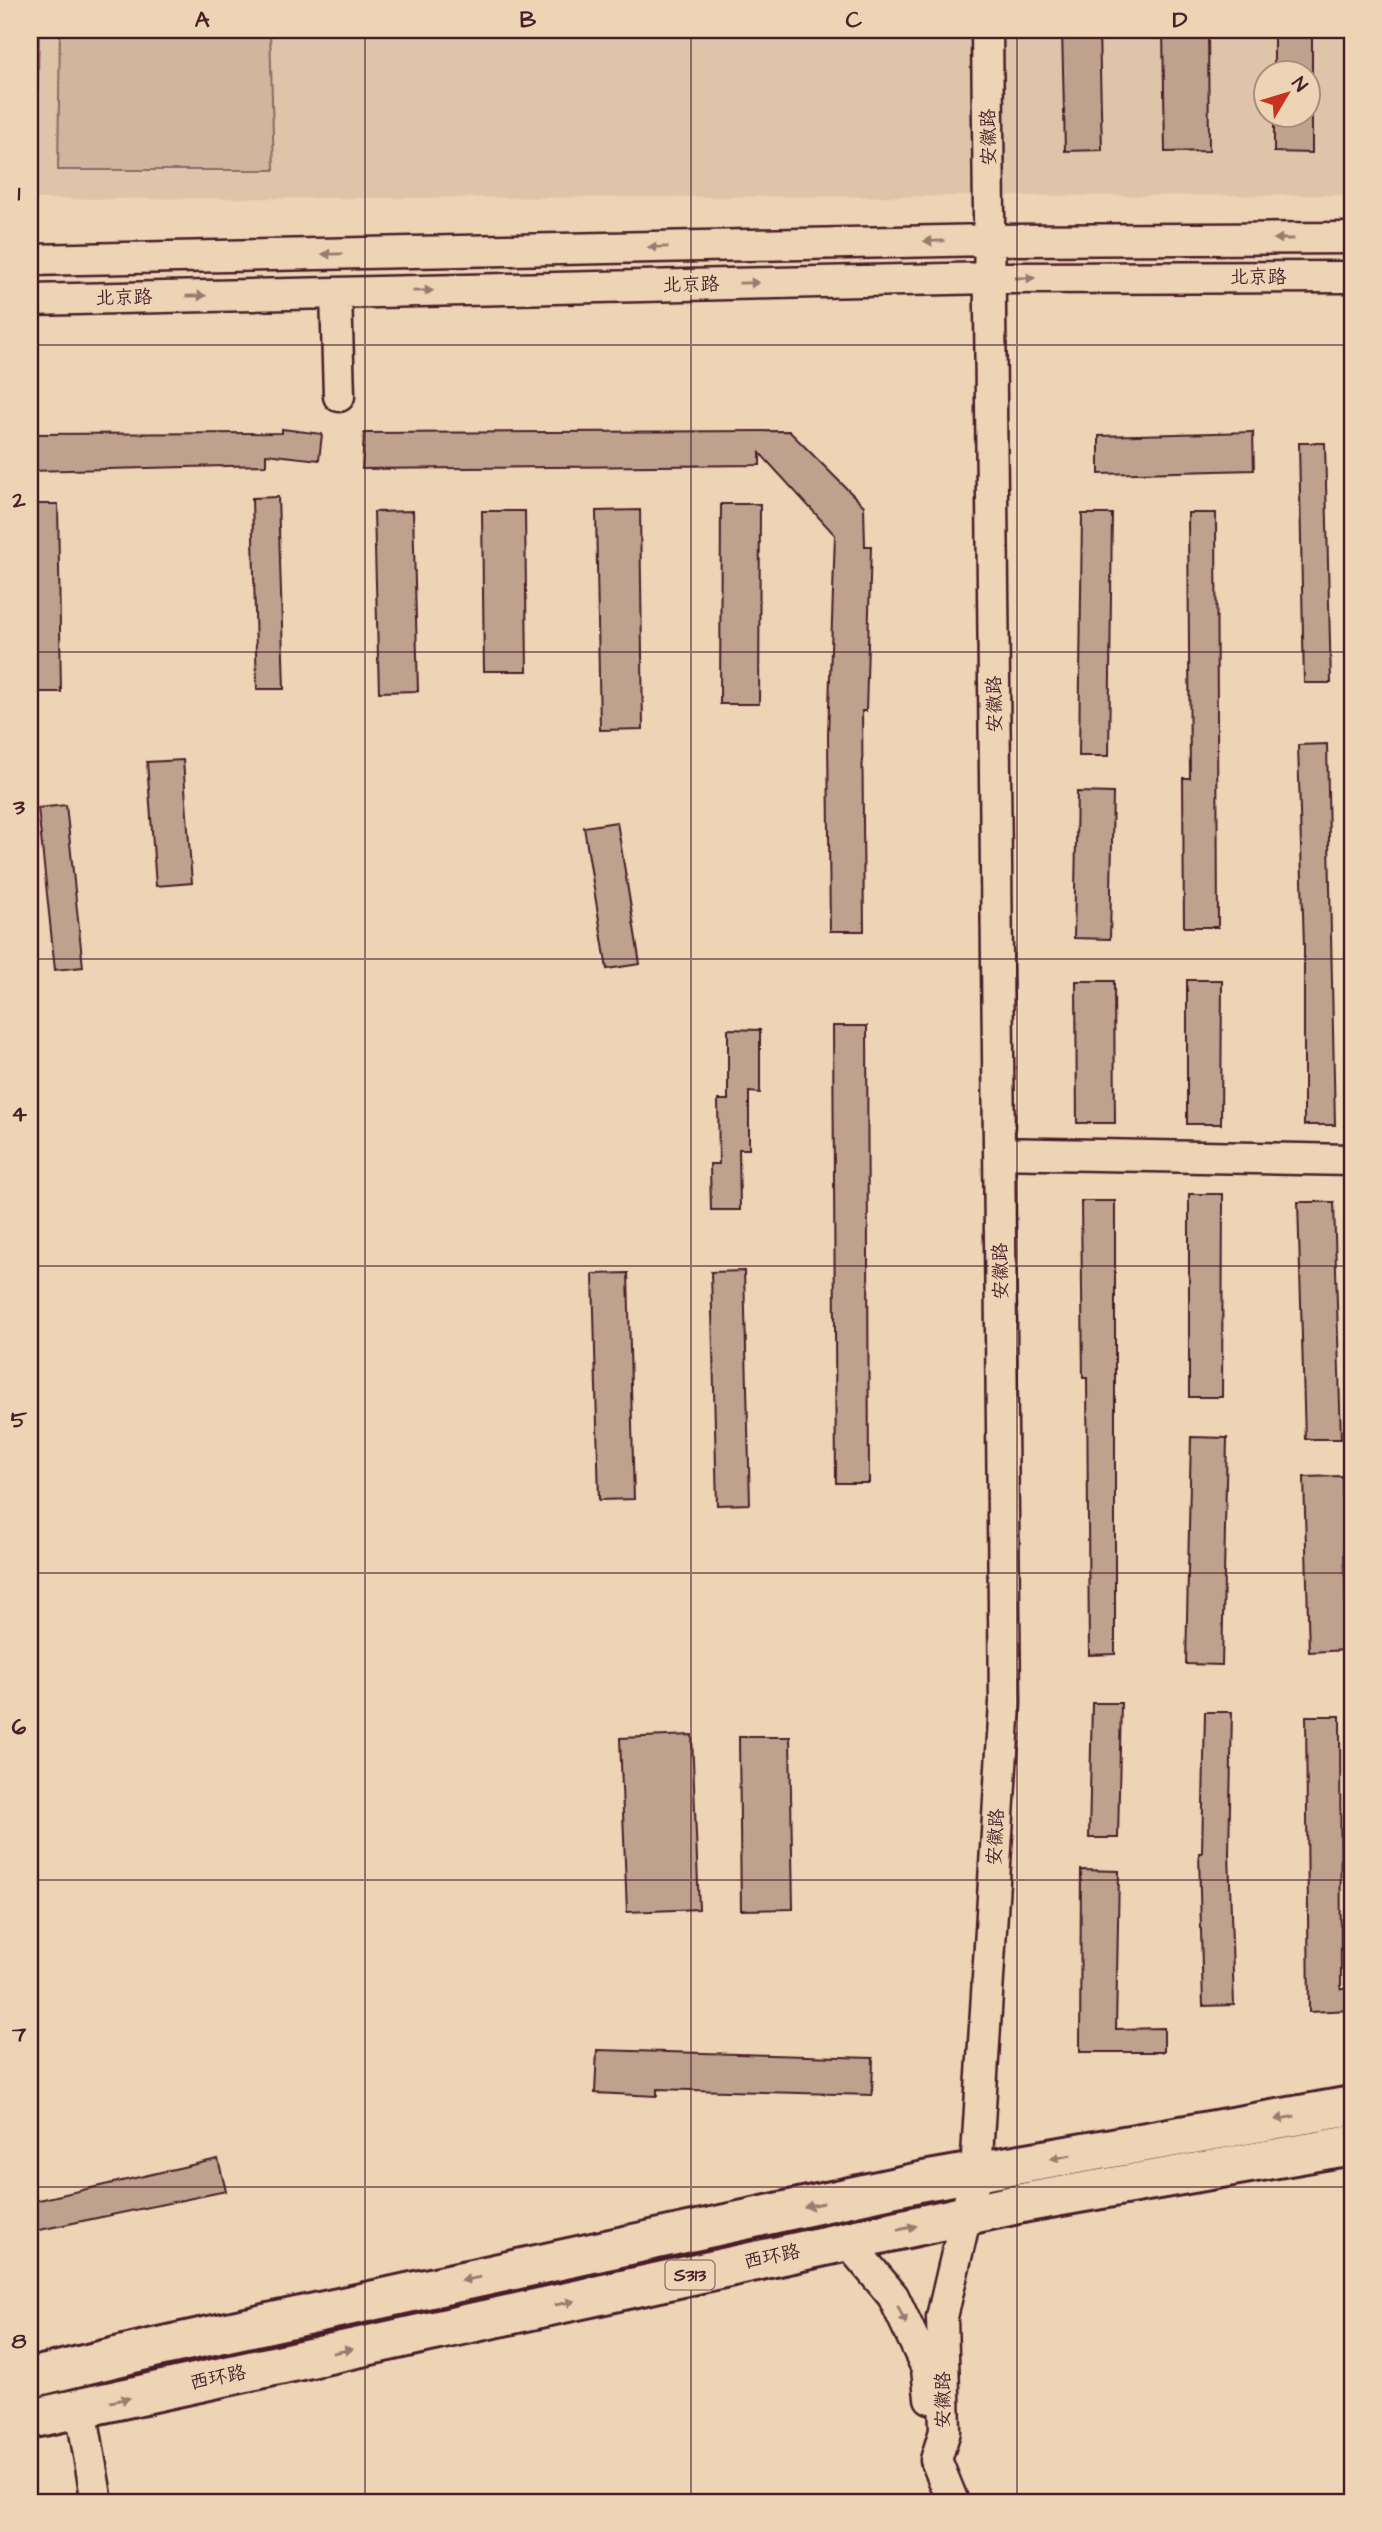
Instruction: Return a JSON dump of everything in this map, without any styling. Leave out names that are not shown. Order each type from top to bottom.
[{"type":"main road","name":"S313","points":[[30,2378],[154,2348],[976,2172],[1352,2106]]},
{"type":"main road","name":"西环路","points":[[30,2419],[964,2215],[1352,2145]]},
{"type":"street","name":"安徽路","points":[[936,2460],[945,2431],[942,2317],[976,2172],[1005,1703],[987,30]]},
{"type":"street","name":"北京路","points":[[30,260],[990,240],[1352,238]]},
{"type":"street","name":"北京路","points":[[30,300],[991,278],[1352,277]]},
{"type":"street","points":[[336,293],[339,396]]},
{"type":"street","points":[[999,1153],[1352,1160]]},
{"type":"street","points":[[848,2241],[893,2296],[927,2368],[936,2460],[944,2502]]},
{"type":"street","points":[[81,2408],[97,2502]]},
{"type":"street","points":[[936,2460],[953,2502]]},
{"type":"shaded area","points":[[30,30],[1352,30],[1352,195],[30,199]]},
{"type":"shaded area","points":[[30,30],[39,30],[36,167],[30,167]]},
{"type":"shaded area","points":[[60,30],[270,30],[274,170],[58,170]]},
{"type":"building","points":[[1062,30],[1099,30],[1102,150],[1065,151]]},
{"type":"building","points":[[1163,30],[1208,30],[1209,151],[1165,152]]},
{"type":"building","points":[[1274,30],[1312,30],[1312,60],[1274,60]]},
{"type":"building","points":[[1274,130],[1312,130],[1312,153],[1274,152]]},
{"type":"building","points":[[282,429],[322,434],[319,460],[266,454],[266,465],[30,471],[30,434],[282,433]]},
{"type":"building","points":[[789,431],[864,506],[865,546],[871,546],[866,711],[862,711],[864,931],[830,931],[828,735],[835,535],[760,453],[760,465],[362,469],[364,433]]},
{"type":"building","points":[[1253,432],[1254,470],[1099,474],[1099,436]]},
{"type":"building","points":[[1299,443],[1325,443],[1331,683],[1304,683]]},
{"type":"building","points":[[278,497],[284,689],[257,689],[252,498]]},
{"type":"building","points":[[30,504],[58,504],[61,692],[30,692]]},
{"type":"building","points":[[721,504],[760,504],[759,704],[720,704]]},
{"type":"building","points":[[640,510],[643,729],[600,730],[596,511]]},
{"type":"building","points":[[413,511],[418,691],[379,692],[374,512]]},
{"type":"building","points":[[482,511],[525,511],[527,671],[484,671]]},
{"type":"building","points":[[1188,513],[1216,513],[1218,927],[1184,927],[1183,778],[1190,778]]},
{"type":"building","points":[[1082,514],[1112,514],[1109,756],[1079,756]]},
{"type":"building","points":[[1327,744],[1335,1125],[1304,1125],[1304,947],[1298,745]]},
{"type":"building","points":[[183,760],[192,883],[156,886],[147,762]]},
{"type":"building","points":[[1077,792],[1113,793],[1110,939],[1074,938]]},
{"type":"building","points":[[66,805],[83,967],[55,970],[38,808]]},
{"type":"building","points":[[617,822],[640,964],[607,969],[584,827]]},
{"type":"building","points":[[1187,980],[1222,980],[1221,1124],[1187,1124]]},
{"type":"building","points":[[1076,981],[1114,981],[1115,1123],[1077,1123]]},
{"type":"building","points":[[833,1026],[867,1026],[869,1483],[836,1483]]},
{"type":"building","points":[[728,1029],[760,1030],[760,1093],[749,1092],[749,1149],[739,1149],[740,1210],[711,1210],[710,1164],[719,1164],[718,1100],[728,1100]]},
{"type":"building","points":[[1189,1194],[1223,1194],[1222,1397],[1189,1397]]},
{"type":"building","points":[[1081,1201],[1115,1201],[1115,1654],[1089,1655],[1087,1378],[1083,1378]]},
{"type":"building","points":[[1298,1202],[1334,1202],[1341,1439],[1305,1439]]},
{"type":"building","points":[[744,1271],[750,1504],[717,1505],[711,1272]]},
{"type":"building","points":[[628,1273],[634,1499],[599,1500],[593,1274]]},
{"type":"building","points":[[1191,1437],[1227,1438],[1222,1665],[1186,1664]]},
{"type":"building","points":[[1342,1476],[1347,1650],[1309,1652],[1304,1477]]},
{"type":"building","points":[[1092,1703],[1121,1703],[1118,1838],[1089,1838]]},
{"type":"building","points":[[1205,1712],[1232,1712],[1229,1852],[1234,2005],[1203,2006],[1199,1853],[1202,1853]]},
{"type":"building","points":[[1306,1716],[1340,1716],[1341,1989],[1352,1989],[1352,2010],[1309,2012]]},
{"type":"building","points":[[692,1735],[699,1909],[627,1912],[620,1738]]},
{"type":"building","points":[[739,1737],[790,1737],[793,1909],[741,1910]]},
{"type":"building","points":[[1081,1870],[1119,1871],[1116,2029],[1164,2028],[1164,2052],[1080,2052]]},
{"type":"building","points":[[597,2050],[873,2058],[872,2095],[657,2089],[657,2096],[595,2093]]},
{"type":"building","points":[[218,2159],[226,2191],[30,2232],[30,2202]]}]
